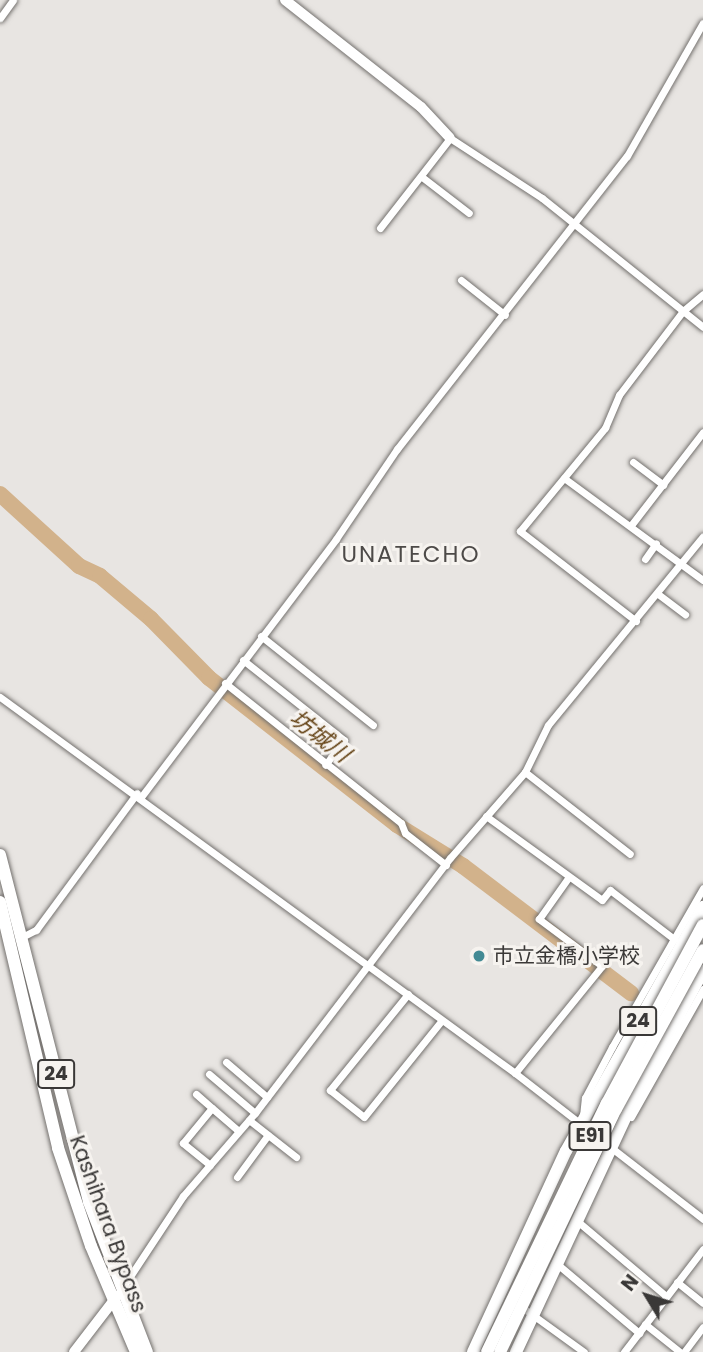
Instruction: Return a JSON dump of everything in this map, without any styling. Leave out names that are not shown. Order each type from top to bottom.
[{"type":"highway","name":"Kashihara Bypass","points":[[0,855],[89,1202],[136,1352]]},
{"type":"highway","name":"Kashihara Bypass","points":[[0,902],[58,1148],[117,1295],[147,1352]]},
{"type":"highway","name":"24","points":[[473,1352],[534,1217],[582,1124],[701,917]]},
{"type":"highway","name":"E91","points":[[487,1352],[594,1128],[701,917]]},
{"type":"highway","name":"E91","points":[[500,1352],[616,1109],[703,950]]},
{"type":"highway","name":"24","points":[[516,1352],[611,1147],[703,971]]},
{"type":"main road","points":[[74,1352],[117,1295]]},
{"type":"street","points":[[0,18],[13,0]]},
{"type":"street","points":[[285,0],[421,107],[450,138],[542,198],[703,327]]},
{"type":"street","points":[[22,937],[36,930],[336,539],[397,449],[575,225],[640,135],[703,23]]},
{"type":"street","points":[[380,228],[450,138]]},
{"type":"street","points":[[422,177],[469,213]]},
{"type":"street","points":[[461,280],[505,315]]},
{"type":"street","points":[[636,621],[520,531],[605,428],[618,395],[682,311],[703,294]]},
{"type":"street","points":[[632,524],[703,432]]},
{"type":"street","points":[[633,462],[663,485]]},
{"type":"street","points":[[564,478],[632,524],[703,580]]},
{"type":"street","points":[[117,1295],[157,1233],[210,1165],[255,1113],[448,862],[525,772],[548,724],[636,621],[703,536]]},
{"type":"street","points":[[645,559],[656,543]]},
{"type":"street","points":[[658,594],[685,614]]},
{"type":"street","points":[[261,636],[373,725]]},
{"type":"street","points":[[243,660],[344,740],[325,765]]},
{"type":"street","points":[[222,686],[448,862]]},
{"type":"street","points":[[2,700],[139,795],[515,1073],[703,1219]]},
{"type":"street","points":[[525,772],[630,854]]},
{"type":"street","points":[[486,816],[602,900],[610,890],[674,939]]},
{"type":"street","points":[[515,1073],[599,969],[539,919],[568,877]]},
{"type":"street","points":[[582,1124],[585,1098],[703,888]]},
{"type":"street","points":[[618,1134],[645,1099],[703,989]]},
{"type":"street","points":[[408,994],[330,1090],[364,1117],[442,1020]]},
{"type":"street","points":[[226,1062],[267,1097]]},
{"type":"street","points":[[209,1074],[255,1113]]},
{"type":"street","points":[[196,1094],[238,1131]]},
{"type":"street","points":[[210,1165],[183,1143],[212,1108]]},
{"type":"street","points":[[248,1120],[296,1157]]},
{"type":"street","points":[[237,1177],[268,1135]]},
{"type":"street","points":[[534,1217],[569,1234]]},
{"type":"street","points":[[576,1220],[666,1296]]},
{"type":"street","points":[[624,1352],[703,1249]]},
{"type":"street","points":[[556,1263],[639,1333]]},
{"type":"street","points":[[677,1282],[703,1303]]},
{"type":"street","points":[[498,1294],[533,1312],[584,1352]]},
{"type":"street","points":[[645,1324],[682,1352],[703,1327]]},
{"type":"waterway","name":"坊城川","points":[[0,494],[79,566],[100,576],[151,619],[209,678],[397,825],[463,866],[631,993]]},
{"type":"place","name":"市立金橋小学校","points":[[479,956]]},
{"type":"district","name":"UNATECHO","points":[[411,554]]}]
